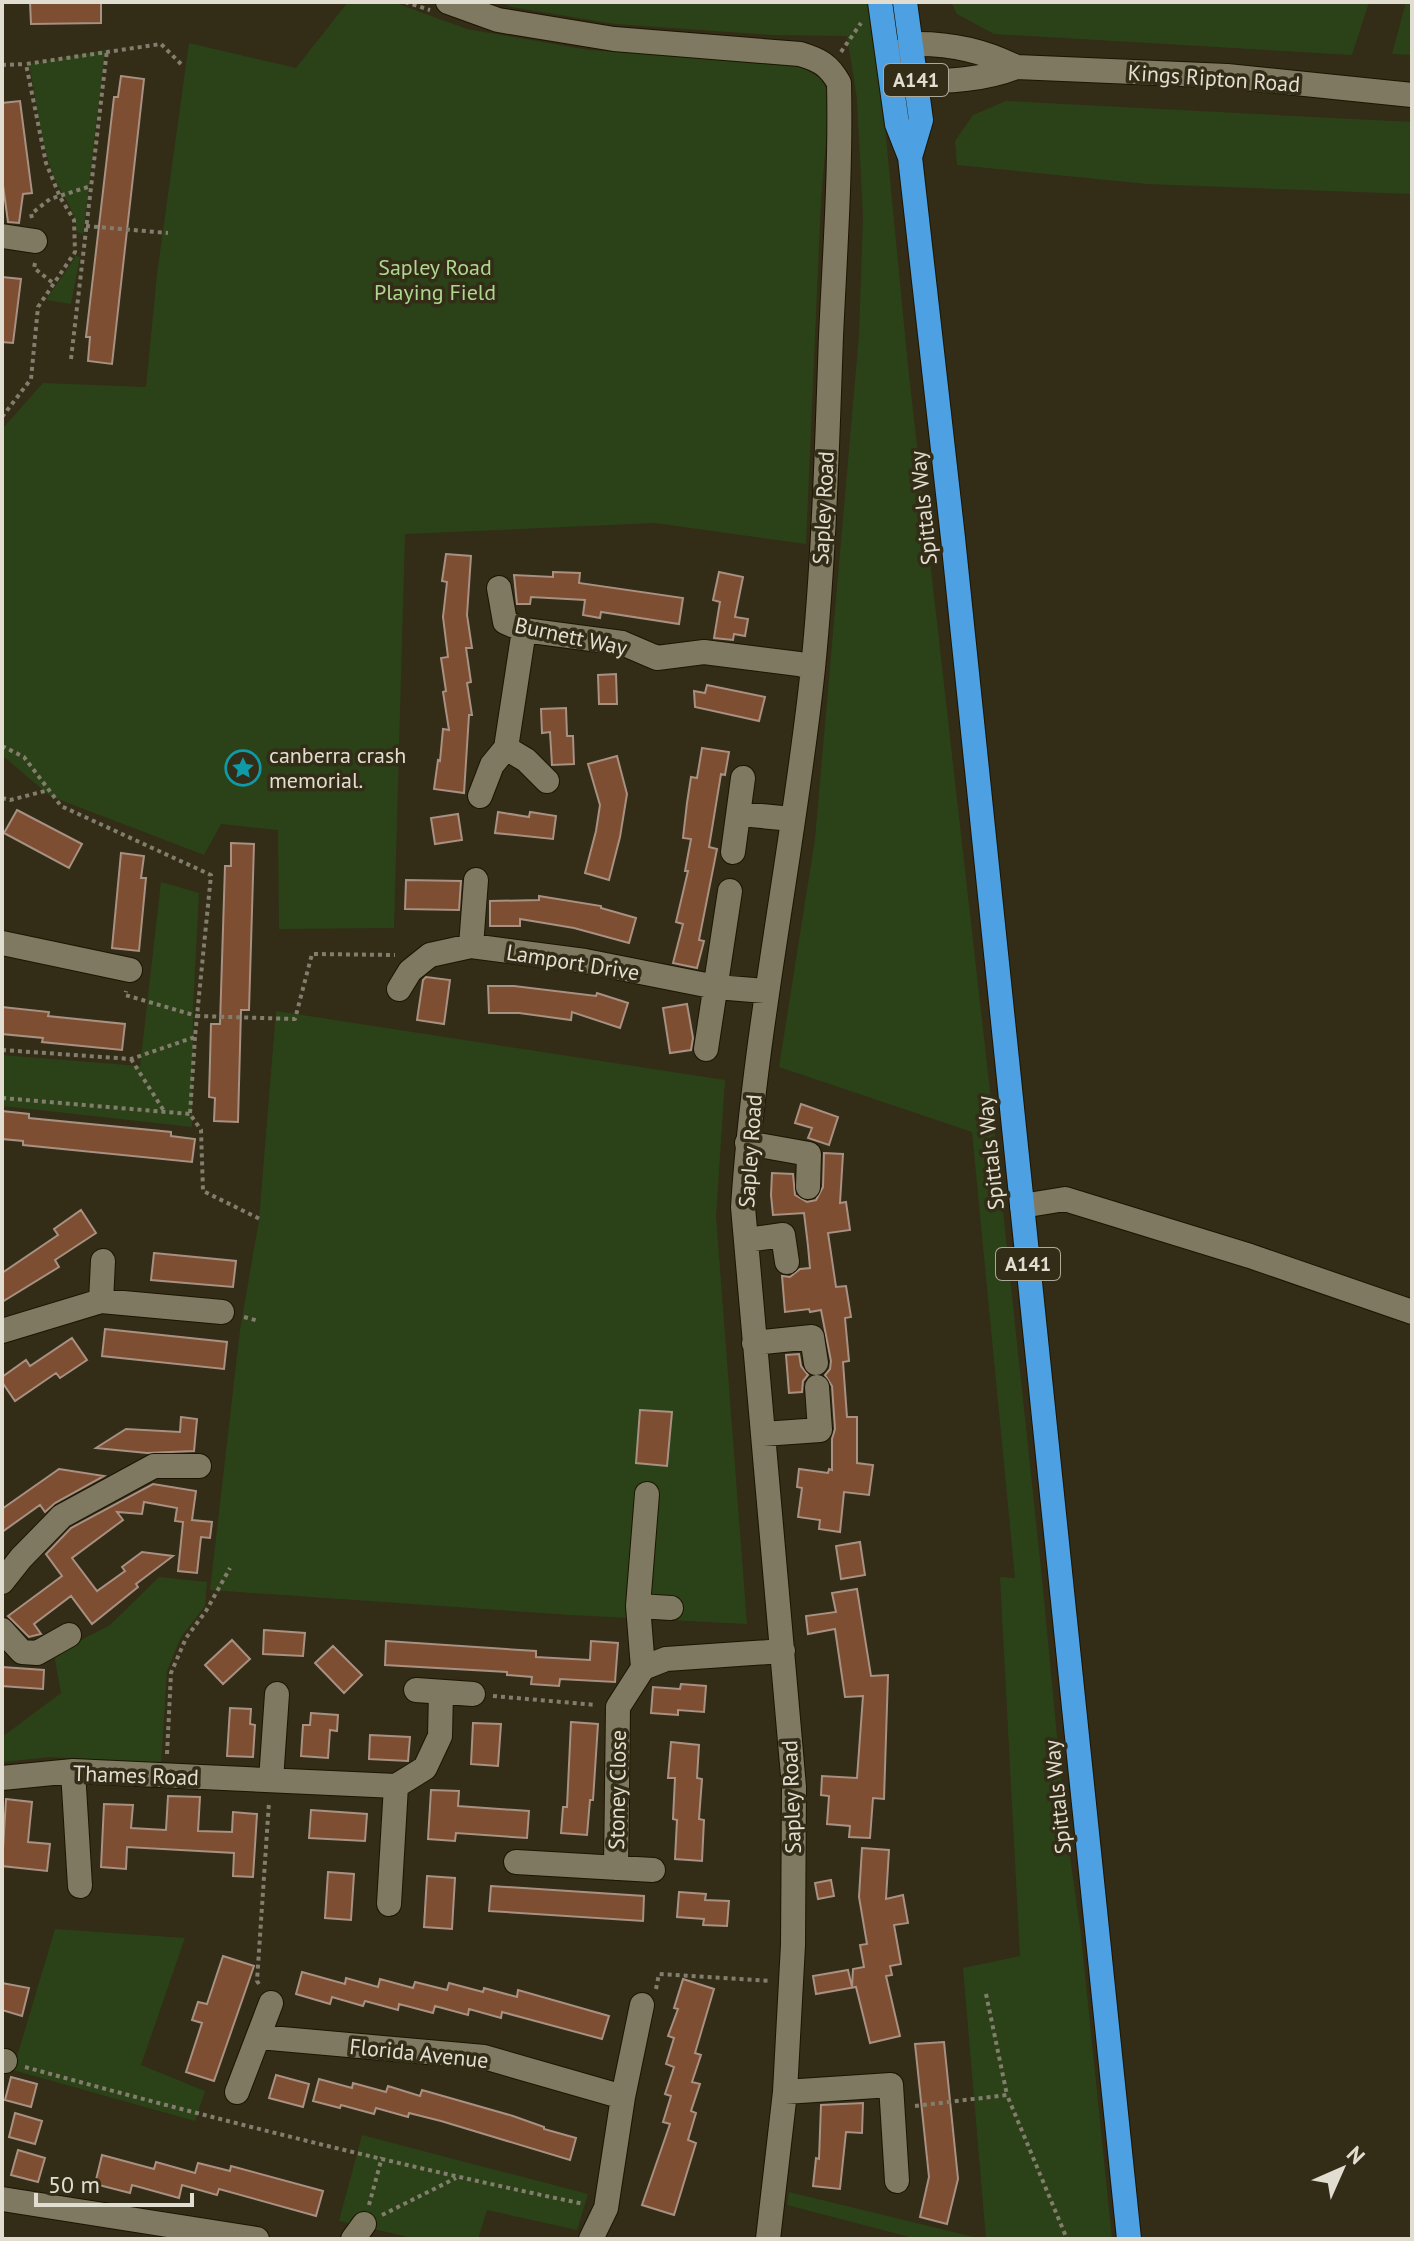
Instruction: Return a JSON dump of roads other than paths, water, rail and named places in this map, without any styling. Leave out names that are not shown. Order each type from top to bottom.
[{"type":"highway","name":"Spittals Way","points":[[880,2],[897,124],[910,157],[1129,2239]]},
{"type":"highway","name":"Spittals Way","points":[[905,2],[921,120],[910,157]]},
{"type":"street","name":"Sapley Road","points":[[448,2],[498,20],[614,39],[800,54],[831,67],[839,83],[838,197],[825,500],[813,668],[766,991],[747,1143],[743,1207],[794,1787],[793,1945],[785,2092],[768,2239]]},
{"type":"street","points":[[889,63],[911,44]]},
{"type":"street","name":"Kings Ripton Road","points":[[911,44],[934,44],[977,51],[1016,67]]},
{"type":"street","name":"Kings Ripton Road","points":[[889,63],[916,78],[941,80],[998,74],[1016,67],[1227,76],[1412,95]]},
{"type":"street","points":[[2,236],[35,241]]},
{"type":"street","name":"Burnett Way","points":[[499,588],[505,622],[524,630],[622,643],[657,658],[704,652],[813,668]]},
{"type":"street","points":[[480,796],[492,765],[506,748],[524,630]]},
{"type":"street","points":[[506,748],[526,760],[547,781]]},
{"type":"street","points":[[733,852],[743,778]]},
{"type":"street","points":[[740,814],[792,819]]},
{"type":"street","points":[[471,946],[476,880]]},
{"type":"street","points":[[706,1049],[730,891]]},
{"type":"street","points":[[2,943],[130,970]]},
{"type":"street","name":"Lamport Drive","points":[[399,989],[410,971],[430,955],[471,946],[585,961],[716,987],[766,991]]},
{"type":"street","points":[[747,1143],[809,1154],[808,1187]]},
{"type":"street","points":[[1022,1206],[1065,1199],[1250,1256],[1412,1312]]},
{"type":"street","points":[[746,1240],[783,1235],[787,1262]]},
{"type":"street","points":[[101,1301],[103,1261]]},
{"type":"street","points":[[2,1331],[101,1301],[222,1312]]},
{"type":"street","points":[[754,1343],[812,1337],[816,1375],[820,1430],[763,1434]]},
{"type":"street","points":[[2,1582],[62,1516],[154,1466],[199,1466]]},
{"type":"street","points":[[647,1494],[638,1606],[643,1668],[666,1659],[783,1651]]},
{"type":"street","points":[[638,1606],[671,1608]]},
{"type":"street","points":[[2,1630],[22,1652],[37,1653],[69,1635]]},
{"type":"street","name":"Stoney Close","points":[[616,1868],[618,1707],[643,1668]]},
{"type":"street","points":[[416,1690],[473,1694]]},
{"type":"street","points":[[389,1904],[396,1786],[425,1768],[440,1736],[441,1692]]},
{"type":"street","points":[[271,1780],[277,1694]]},
{"type":"street","points":[[73,1771],[80,1886]]},
{"type":"street","name":"Thames Road","points":[[2,1778],[73,1771],[396,1786]]},
{"type":"street","name":"Stoney Close","points":[[516,1862],[653,1870]]},
{"type":"street","points":[[237,2092],[271,2003]]},
{"type":"street","points":[[591,2239],[606,2208],[623,2097],[642,2005]]},
{"type":"street","name":"Florida Avenue","points":[[259,2037],[484,2057],[623,2097]]},
{"type":"street","points":[[785,2092],[891,2085],[897,2181]]},
{"type":"street","points":[[2,2199],[257,2239]]},
{"type":"place","name":"canberra crash memorial.","points":[[243,768]]},
{"type":"park label","name":"Sapley Road Playing Field","points":[[435,280]]}]
